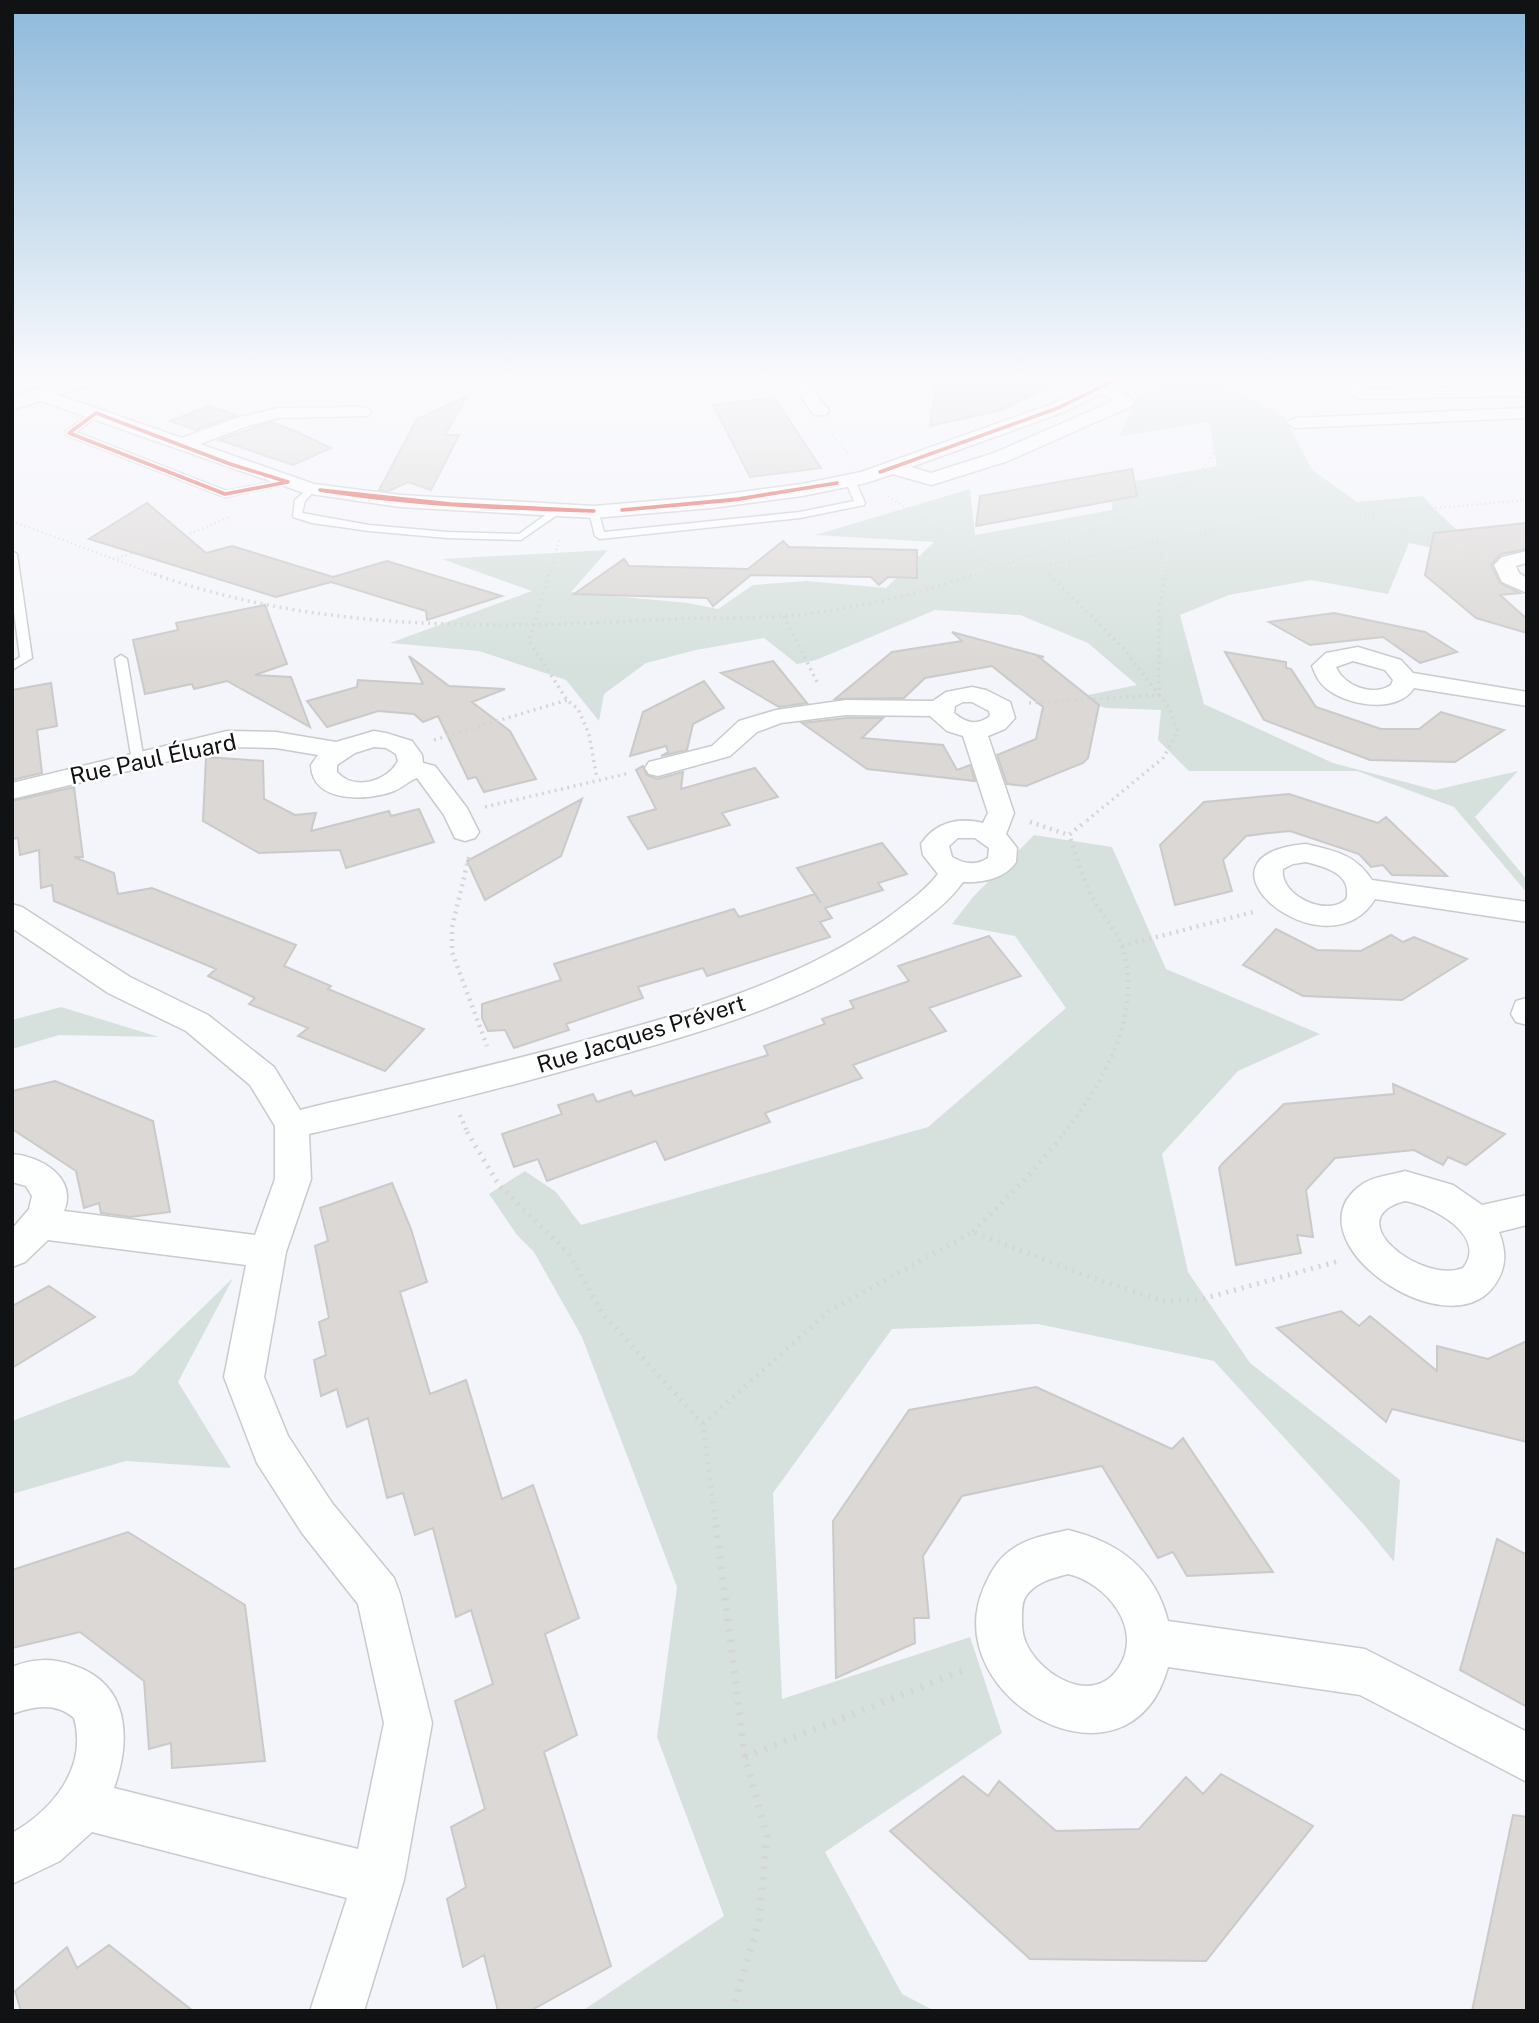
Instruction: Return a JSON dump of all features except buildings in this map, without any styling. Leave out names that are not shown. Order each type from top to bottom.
[{"type":"street","points":[[268,474],[311,489],[400,501],[594,512],[712,502],[802,490],[870,474]]},
{"type":"street","points":[[917,474],[931,478],[943,474]]},
{"type":"street","points":[[1527,557],[1509,561],[1505,565],[1510,577],[1527,587]]},
{"type":"street","points":[[1405,679],[1527,699]]},
{"type":"street","points":[[966,695],[986,698],[1001,707],[1003,718],[999,723],[983,730],[973,730],[946,721],[941,709],[948,699],[966,695]]},
{"type":"street","points":[[658,768],[723,751],[736,735],[750,725],[830,709],[941,709]]},
{"type":"street","points":[[973,730],[980,745],[1003,848],[1002,862],[988,871],[966,873],[955,871],[938,859],[935,844],[940,837],[958,829],[996,824]]},
{"type":"street","name":"Rue Paul Éluard","points":[[12,791],[227,739],[276,740],[337,751]]},
{"type":"street","points":[[407,758],[391,782],[364,790],[339,786],[325,774],[325,766],[337,751],[348,745],[374,739],[398,743],[407,758],[426,772],[461,823]]},
{"type":"street","points":[[1291,854],[1313,854],[1336,861],[1359,878],[1364,888],[1364,898],[1358,906],[1341,914],[1318,914],[1287,903],[1268,884],[1267,874],[1270,865],[1291,854]]},
{"type":"street","name":"Rue Jacques Prévert","points":[[292,1125],[451,1089],[719,1015],[810,978],[887,934],[945,888],[955,871]]},
{"type":"street","points":[[1364,888],[1527,912]]},
{"type":"street","points":[[12,914],[119,985],[197,1023],[262,1076],[292,1125],[293,1179],[267,1252],[244,1377],[272,1449],[317,1518],[378,1594],[408,1723],[378,1880],[337,2011]]},
{"type":"street","points":[[1527,1009],[1527,1014]]},
{"type":"street","points":[[12,1168],[33,1172],[44,1181],[49,1194],[48,1209],[41,1224],[26,1241],[12,1251]]},
{"type":"street","points":[[1405,1186],[1434,1193],[1462,1208],[1476,1222],[1485,1240],[1488,1257],[1483,1272],[1471,1283],[1453,1289],[1431,1288],[1409,1280],[1388,1268],[1372,1252],[1363,1236],[1360,1220],[1364,1206],[1373,1195],[1387,1188],[1405,1186]]},
{"type":"street","points":[[1476,1222],[1527,1210]]},
{"type":"street","points":[[41,1224],[267,1252]]},
{"type":"street","points":[[1068,1552],[1092,1558],[1114,1571],[1133,1591],[1145,1615],[1150,1641],[1146,1667],[1135,1688],[1117,1704],[1092,1711],[1066,1709],[1041,1696],[1020,1677],[1006,1653],[998,1627],[1000,1602],[1009,1579],[1024,1563],[1045,1554],[1068,1552]]},
{"type":"street","points":[[1150,1641],[1364,1672],[1527,1758]]},
{"type":"street","points":[[12,1691],[46,1682],[70,1686],[89,1698],[100,1718],[103,1745],[96,1774],[81,1804],[59,1830],[31,1852],[12,1859]]},
{"type":"street","points":[[81,1804],[378,1880]]},
{"type":"lane","points":[[175,474],[225,494],[289,482]]},
{"type":"lane","points":[[311,489],[300,500],[298,515],[312,520],[447,536],[521,537],[566,510]]},
{"type":"lane","points":[[12,554],[26,657],[12,667]]},
{"type":"lane","points":[[121,659],[138,761]]},
{"type":"path","points":[[14,523],[172,582],[240,602],[300,611],[440,623],[535,624],[784,616],[923,590],[996,568],[1110,523],[1189,483],[1196,474]]},
{"type":"path","points":[[996,568],[1041,567],[1290,514],[1360,514],[1527,500]]},
{"type":"path","points":[[566,510],[529,641],[567,700],[578,709],[589,734],[597,779]]},
{"type":"path","points":[[112,559],[173,541],[238,514]]},
{"type":"path","points":[[1360,514],[1505,565]]},
{"type":"path","points":[[1157,541],[1167,569],[1159,609],[1159,695]]},
{"type":"path","points":[[996,824],[1069,835],[1163,758],[1178,732],[1169,707],[1124,649],[1041,567]]},
{"type":"path","points":[[784,616],[830,709]]},
{"type":"path","points":[[1001,707],[1159,695]]},
{"type":"path","points":[[407,758],[567,700]]},
{"type":"path","points":[[499,1076],[452,952],[452,927],[469,857],[461,823],[597,779],[658,768]]},
{"type":"path","points":[[703,1424],[829,1311],[973,1232],[1031,1176],[1073,1123],[1110,1058],[1130,999],[1122,946],[1091,894],[1069,835]]},
{"type":"path","points":[[1122,946],[1287,903]]},
{"type":"path","points":[[451,1089],[464,1129],[499,1185],[569,1255],[603,1314],[703,1424],[745,1757],[767,1836],[759,1921],[732,2011]]},
{"type":"path","points":[[973,1232],[1079,1273],[1162,1301],[1199,1300],[1372,1252]]},
{"type":"path","points":[[745,1757],[1006,1653]]},
{"type":"shaded area","points":[[1171,474],[1318,474],[1357,502],[1423,496],[1490,560],[1409,543],[1388,594],[1311,580],[1229,595],[1180,615],[1204,704],[1333,763],[1435,790],[1518,771],[1475,817],[1527,880],[1527,893],[1454,807],[1357,771],[1189,771],[1158,740],[1161,710],[1106,708],[1073,698],[1137,685],[1088,643],[1020,615],[935,610],[816,660],[797,664],[764,638],[696,650],[646,663],[604,694],[599,721],[566,680],[479,651],[390,643],[532,591],[442,559],[608,550],[571,592],[688,603],[718,609],[753,585],[806,581],[886,588],[934,542],[815,535],[970,489],[975,535],[1112,510],[1114,485]]},
{"type":"shaded area","points":[[1034,835],[1112,847],[1166,969],[1320,1034],[1238,1071],[1162,1154],[1188,1272],[1250,1363],[1400,1480],[1394,1562],[1365,1526],[1214,1361],[1038,1324],[892,1329],[773,1493],[782,1699],[970,1637],[1002,1733],[825,1852],[902,1994],[935,2011],[582,2011],[724,1916],[657,1737],[677,1587],[582,1337],[534,1252],[517,1235],[489,1194],[525,1171],[556,1192],[581,1225],[928,1127],[1066,1008],[1015,936],[952,924],[973,897]]},
{"type":"shaded area","points":[[61,1007],[159,1037],[59,1035],[12,1049],[12,1020]]},
{"type":"shaded area","points":[[233,1278],[178,1382],[231,1468],[126,1461],[12,1494],[12,1421],[133,1375]]},
{"type":"transit line","points":[[175,474],[225,494],[288,482],[264,474]]},
{"type":"transit line","points":[[622,510],[738,499],[837,483]]},
{"type":"transit line","points":[[622,510],[733,500],[837,483]]},
{"type":"transit line","points":[[320,490],[451,504],[594,511]]},
{"type":"transit line","points":[[320,490],[376,499],[480,507],[594,511]]}]
